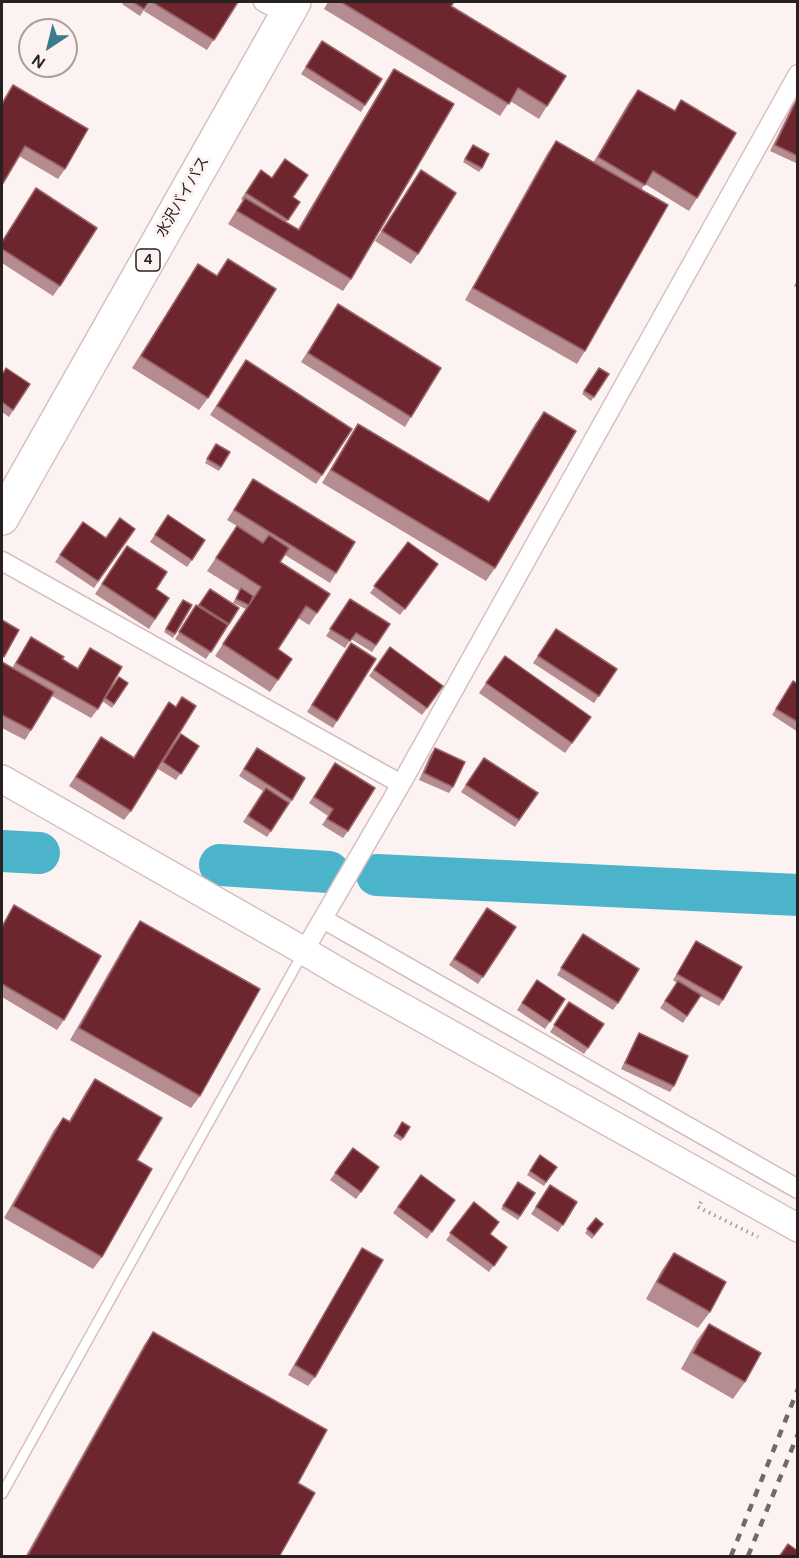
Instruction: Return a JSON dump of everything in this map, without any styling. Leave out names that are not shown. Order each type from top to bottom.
[{"type":"highway","name":"水沢バイパス","points":[[2,518],[281,6]]},
{"type":"street","points":[[304,951],[401,784],[798,74]]},
{"type":"street","points":[[2,561],[401,784]]},
{"type":"street","points":[[2,779],[343,974],[798,1228]]},
{"type":"street","points":[[323,918],[798,1189]]},
{"type":"lane","points":[[2,1494],[304,951]]},
{"type":"building","points":[[133,2],[149,2],[144,9]]},
{"type":"building","points":[[152,2],[238,2],[214,40]]},
{"type":"building","points":[[341,2],[454,2],[451,6],[566,76],[547,106],[518,88],[509,104]]},
{"type":"building","points":[[322,41],[382,79],[365,105],[306,67]]},
{"type":"building","points":[[394,69],[454,104],[351,279],[237,211],[245,198],[299,230]]},
{"type":"building","points":[[13,85],[88,129],[65,169],[25,146],[2,185],[2,104]]},
{"type":"building","points":[[638,90],[675,111],[681,100],[736,133],[697,198],[653,171],[645,185],[598,157]]},
{"type":"building","points":[[798,99],[798,156],[775,145]]},
{"type":"building","points":[[556,141],[668,205],[585,351],[473,288]]},
{"type":"building","points":[[473,145],[489,154],[482,168],[465,159]]},
{"type":"building","points":[[285,159],[308,175],[293,197],[300,202],[288,220],[246,193],[261,170],[272,178]]},
{"type":"building","points":[[421,170],[456,193],[418,254],[382,231]]},
{"type":"building","points":[[36,188],[97,228],[60,286],[2,249],[2,242]]},
{"type":"building","points":[[228,259],[276,289],[208,398],[141,356],[198,264],[217,276]]},
{"type":"building","points":[[338,304],[441,368],[411,417],[308,353]]},
{"type":"building","points":[[246,360],[352,429],[322,475],[217,406]]},
{"type":"building","points":[[6,368],[30,384],[13,410],[2,402],[2,375]]},
{"type":"building","points":[[599,368],[609,374],[594,397],[584,391]]},
{"type":"building","points":[[544,412],[576,431],[495,568],[331,470],[358,424],[489,502]]},
{"type":"building","points":[[216,444],[230,452],[221,467],[207,459]]},
{"type":"building","points":[[253,479],[355,542],[336,573],[234,510]]},
{"type":"building","points":[[168,515],[205,540],[192,560],[155,535]]},
{"type":"building","points":[[120,518],[135,529],[98,581],[60,555],[83,522],[106,538]]},
{"type":"building","points":[[237,526],[263,543],[269,535],[289,548],[280,562],[330,594],[317,613],[306,606],[278,649],[292,659],[278,680],[223,644],[261,587],[216,558]]},
{"type":"building","points":[[408,542],[438,564],[405,609],[374,586]]},
{"type":"building","points":[[127,546],[167,572],[156,589],[169,598],[155,619],[102,584]]},
{"type":"building","points":[[241,588],[253,596],[249,605],[236,599]]},
{"type":"building","points":[[210,589],[239,608],[229,624],[199,605]]},
{"type":"building","points":[[350,599],[390,624],[376,645],[356,633],[350,641],[330,629]]},
{"type":"building","points":[[183,600],[192,605],[175,634],[166,629]]},
{"type":"building","points":[[196,605],[228,625],[211,652],[179,632]]},
{"type":"building","points":[[2,620],[19,630],[4,657],[2,655]]},
{"type":"building","points":[[556,629],[617,669],[599,696],[538,656]]},
{"type":"building","points":[[31,637],[64,657],[62,659],[78,669],[90,648],[122,667],[98,709],[16,663]]},
{"type":"building","points":[[351,643],[376,659],[337,721],[312,705]]},
{"type":"building","points":[[390,647],[443,686],[427,708],[374,670]]},
{"type":"building","points":[[505,656],[591,717],[572,743],[486,683]]},
{"type":"building","points":[[2,662],[54,692],[31,730],[2,715]]},
{"type":"building","points":[[119,677],[128,683],[114,704],[105,698]]},
{"type":"building","points":[[793,681],[798,684],[798,722],[776,709]]},
{"type":"building","points":[[182,697],[196,706],[131,811],[76,777],[101,737],[134,758],[169,702],[176,707]]},
{"type":"building","points":[[181,734],[199,746],[181,774],[163,762]]},
{"type":"building","points":[[257,748],[305,778],[292,800],[244,769]]},
{"type":"building","points":[[435,748],[465,762],[453,787],[424,773]]},
{"type":"building","points":[[484,758],[538,793],[519,820],[466,785]]},
{"type":"building","points":[[335,763],[375,788],[348,831],[327,819],[333,809],[314,797]]},
{"type":"building","points":[[266,788],[289,803],[271,831],[248,816]]},
{"type":"building","points":[[14,905],[101,956],[64,1020],[2,984],[2,927]]},
{"type":"building","points":[[487,908],[516,927],[483,977],[454,959]]},
{"type":"building","points":[[140,921],[260,989],[200,1096],[79,1028]]},
{"type":"building","points":[[583,934],[639,969],[618,1003],[561,968]]},
{"type":"building","points":[[696,941],[742,967],[723,1000],[677,974]]},
{"type":"building","points":[[537,980],[565,999],[550,1022],[522,1003]]},
{"type":"building","points":[[678,981],[701,995],[687,1016],[665,1001]]},
{"type":"building","points":[[569,1002],[604,1024],[588,1048],[554,1025]]},
{"type":"building","points":[[639,1033],[688,1056],[674,1086],[625,1063]]},
{"type":"building","points":[[95,1079],[162,1118],[137,1160],[152,1169],[102,1257],[13,1206],[63,1118],[70,1122]]},
{"type":"building","points":[[402,1122],[410,1127],[403,1138],[396,1133]]},
{"type":"building","points":[[353,1148],[379,1167],[361,1192],[335,1173]]},
{"type":"building","points":[[540,1155],[557,1167],[546,1182],[530,1171]]},
{"type":"building","points":[[421,1175],[455,1200],[432,1232],[398,1207]]},
{"type":"building","points":[[518,1182],[535,1193],[520,1216],[503,1206]]},
{"type":"building","points":[[550,1185],[577,1202],[563,1225],[536,1207]]},
{"type":"building","points":[[474,1202],[499,1222],[490,1234],[507,1247],[494,1266],[450,1233]]},
{"type":"building","points":[[596,1218],[603,1224],[594,1235],[587,1229]]},
{"type":"building","points":[[362,1248],[383,1260],[315,1377],[295,1365]]},
{"type":"building","points":[[674,1253],[726,1282],[710,1312],[657,1282]]},
{"type":"building","points":[[709,1324],[761,1353],[745,1382],[693,1353]]},
{"type":"building","points":[[153,1332],[327,1430],[298,1483],[315,1493],[279,1557],[27,1557]]},
{"type":"building","points":[[788,1544],[798,1551],[798,1557],[779,1557]]},
{"type":"waterway","points":[[2,851],[39,853]]},
{"type":"waterway","points":[[220,865],[329,872]]},
{"type":"waterway","points":[[377,875],[798,895]]},
{"type":"railway","points":[[731,1556],[798,1389]]},
{"type":"railway","points":[[748,1556],[798,1434]]}]
